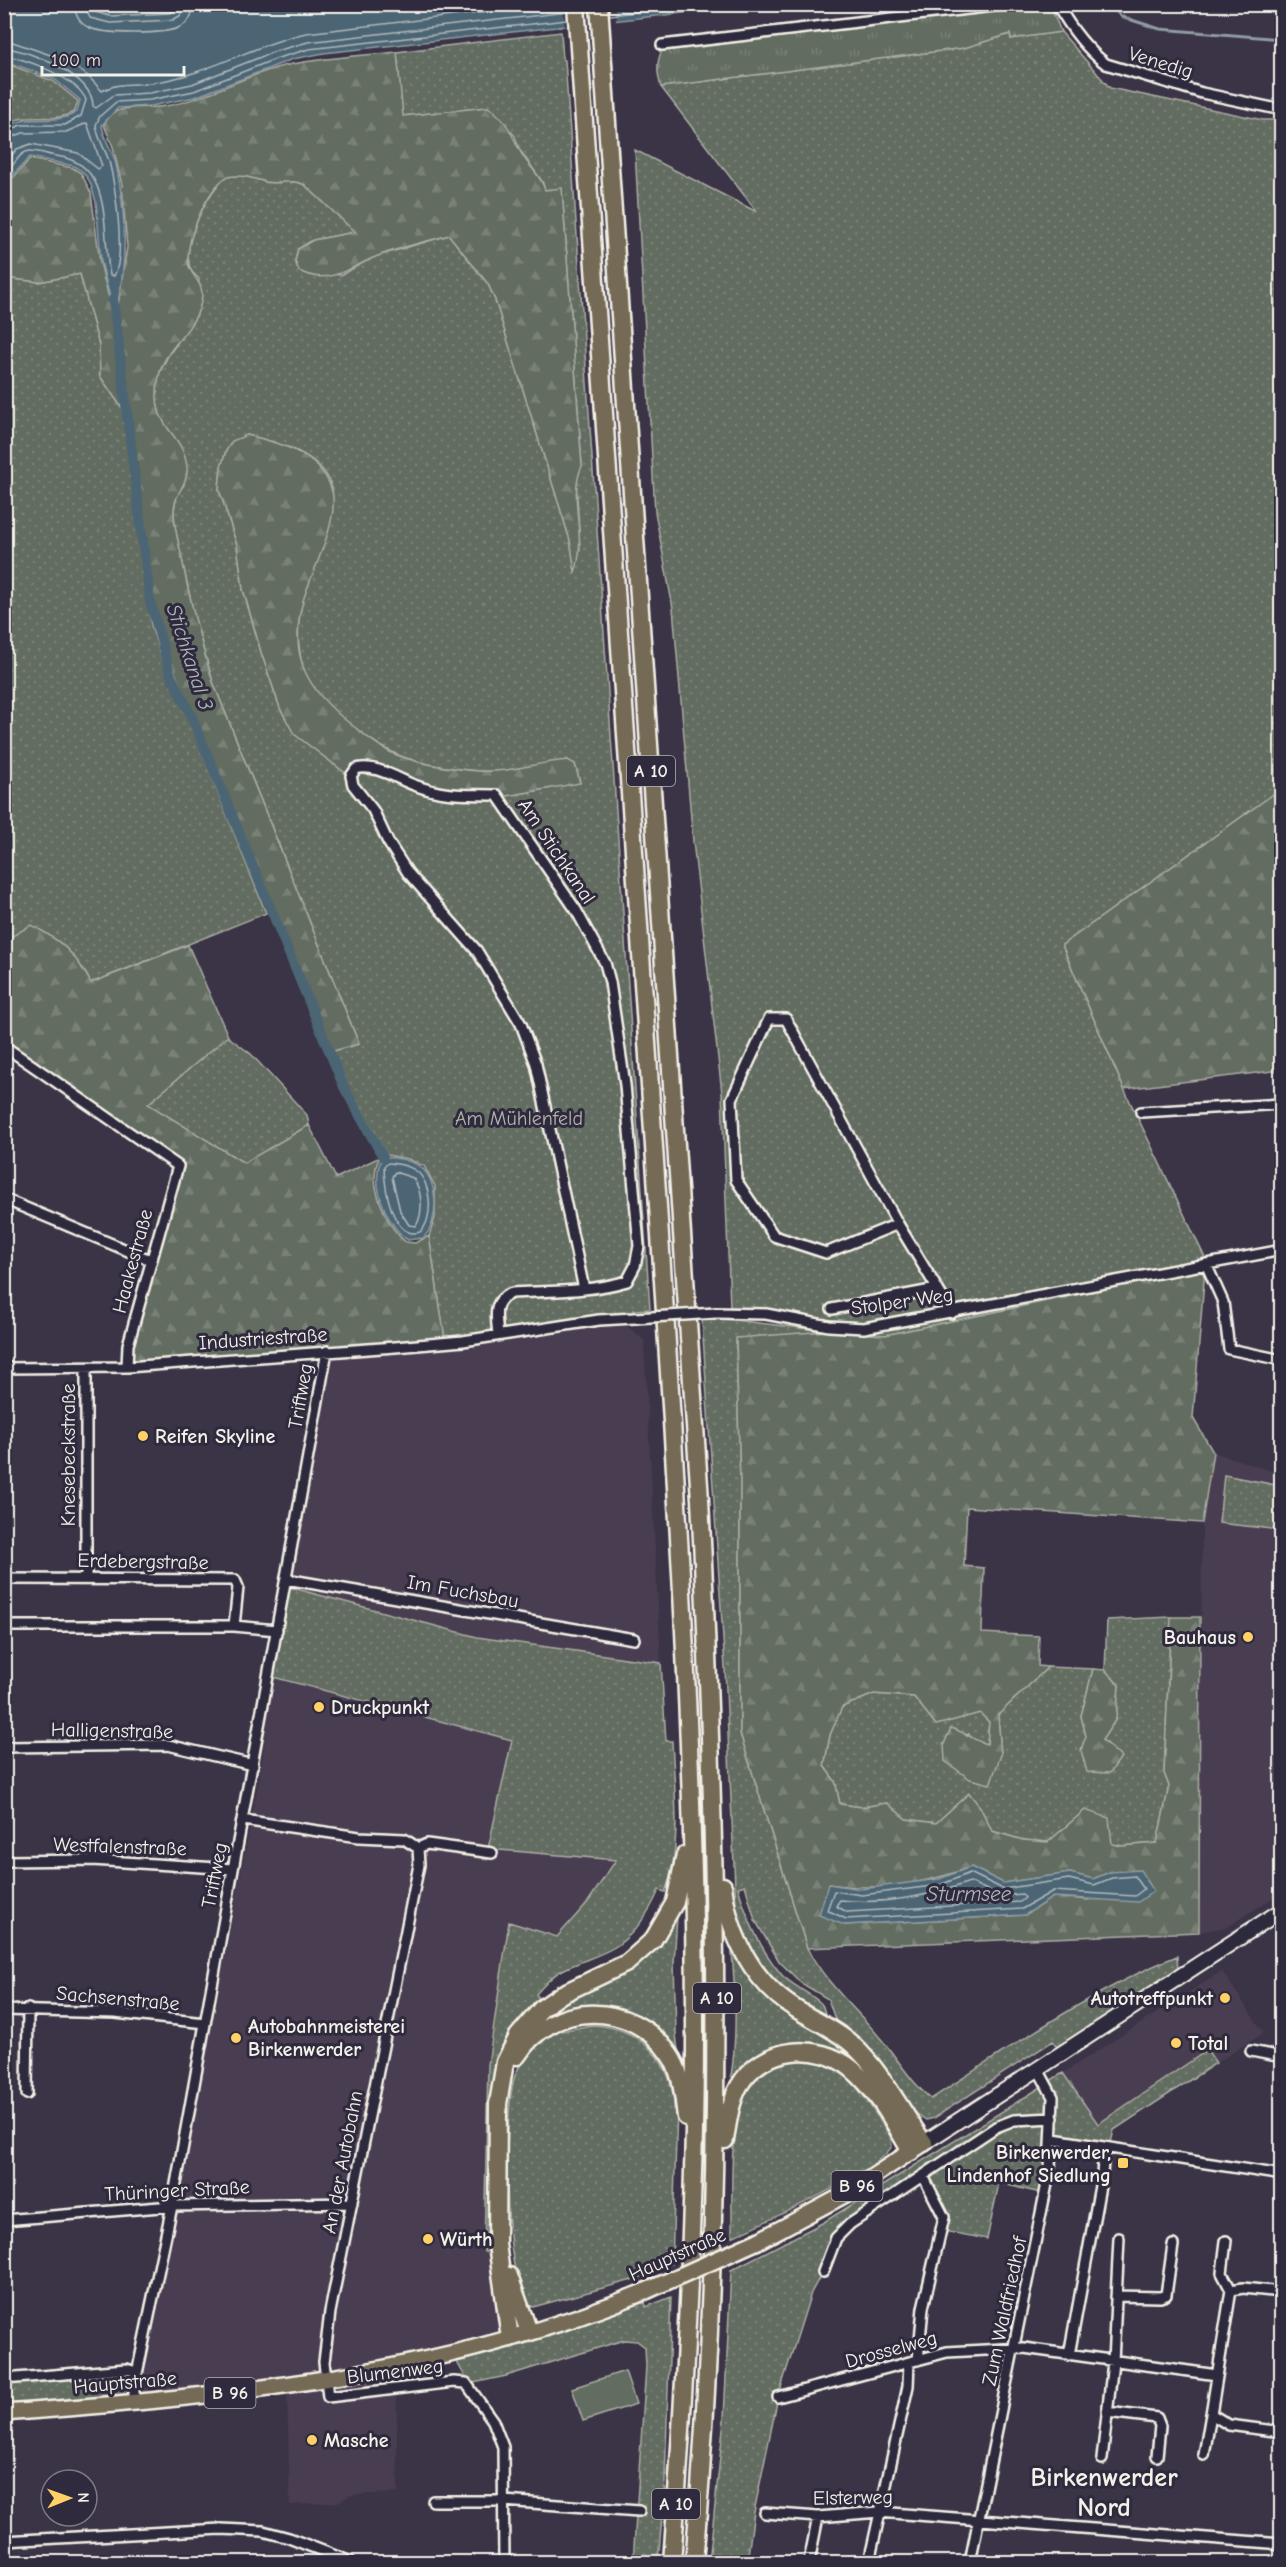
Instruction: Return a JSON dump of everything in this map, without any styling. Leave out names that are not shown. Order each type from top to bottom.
[{"type":"highway","name":"A 10","points":[[576,4],[665,1309],[691,1797],[695,2038],[693,2174],[681,2435],[672,2562]]},
{"type":"highway","name":"A 10","points":[[599,4],[699,1488],[714,1808],[717,1968],[716,2188],[709,2366],[694,2562]]},
{"type":"highway","points":[[510,2338],[497,2244],[498,2104],[505,2062],[518,2036],[542,2008],[562,1994],[627,1963],[644,1949],[662,1928],[680,1886],[691,1797]]},
{"type":"highway","points":[[714,1808],[724,1891],[736,1936],[753,1970],[778,1996],[842,2036],[860,2052],[918,2147]]},
{"type":"highway","points":[[529,2332],[508,2269],[503,2202],[504,2088],[513,2061],[527,2041],[547,2025],[580,2014],[613,2015],[644,2028],[670,2055],[680,2079],[693,2174]]},
{"type":"highway","points":[[716,2188],[732,2105],[739,2087],[762,2063],[792,2052],[819,2052],[832,2056],[852,2069],[918,2147]]},
{"type":"main road","name":"Hauptstraße","points":[[4,2414],[227,2393],[406,2363],[510,2338],[646,2291],[758,2241],[846,2194],[1281,1910]]},
{"type":"street","points":[[662,45],[1011,4]]},
{"type":"street","name":"Venedig","points":[[1057,4],[1071,27],[1095,56],[1106,64],[1202,93],[1281,110]]},
{"type":"street","name":"Am Stichkanal","points":[[498,1334],[496,1308],[500,1299],[505,1295],[584,1289],[627,1281],[632,1275],[638,1255],[624,1074],[616,1008],[605,963],[576,910],[496,795],[462,797],[423,788],[369,768],[356,769],[351,776],[352,785],[373,810],[399,860],[477,951],[526,1035],[536,1064],[584,1289]]},
{"type":"street","points":[[898,1224],[825,1254],[774,1236],[736,1180],[732,1099],[769,1020],[786,1019],[898,1224],[952,1313]]},
{"type":"street","name":"Haakestraße","points":[[4,1046],[178,1166],[128,1345],[127,1367]]},
{"type":"street","points":[[1141,1112],[1281,1104]]},
{"type":"street","points":[[4,1199],[150,1260]]},
{"type":"street","name":"Stolper Weg","points":[[524,1331],[599,1320],[716,1313],[766,1314],[853,1329],[880,1327],[1281,1250]]},
{"type":"street","points":[[1206,1264],[1223,1302],[1229,1349],[1281,1360]]},
{"type":"street","points":[[832,1309],[937,1289]]},
{"type":"street","name":"Industriestraße","points":[[4,1368],[127,1367],[441,1343],[524,1331]]},
{"type":"street","name":"Triftweg","points":[[134,2403],[137,2372],[172,2206],[327,1352]]},
{"type":"street","name":"Knesebeckstraße","points":[[86,1368],[86,1578]]},
{"type":"street","name":"Erdebergstraße","points":[[4,1579],[235,1580],[238,1587],[234,1626]]},
{"type":"street","name":"Im Fuchsbau","points":[[286,1579],[634,1639]]},
{"type":"street","points":[[4,1626],[234,1626],[277,1630]]},
{"type":"street","name":"Halligenstraße","points":[[4,1747],[168,1746],[253,1765]]},
{"type":"street","points":[[243,1820],[359,1837],[404,1839],[418,1848],[427,1844],[492,1853]]},
{"type":"street","name":"An der Autobahn","points":[[325,2378],[325,2343],[419,1865],[418,1848]]},
{"type":"street","name":"Westfalenstraße","points":[[4,1862],[92,1860],[233,1869]]},
{"type":"street","name":"Sachsenstraße","points":[[27,2094],[28,2009]]},
{"type":"street","name":"Sachsenstraße","points":[[4,2010],[116,2013],[204,2023]]},
{"type":"street","points":[[1251,2052],[1281,2057]]},
{"type":"street","name":"Zum Waldfriedhof","points":[[970,2562],[1046,2200],[1053,2139],[1052,2091],[1038,2069]]},
{"type":"street","points":[[823,2272],[836,2238],[844,2229],[923,2176],[1002,2124],[1023,2119],[1053,2118]]},
{"type":"street","points":[[1053,2139],[1281,2175]]},
{"type":"street","points":[[1069,2355],[1102,2175],[1104,2147]]},
{"type":"street","points":[[869,2562],[944,2217],[923,2176]]},
{"type":"street","name":"Thüringer Straße","points":[[4,2220],[172,2206],[352,2203]]},
{"type":"street","points":[[1102,2459],[1113,2362],[1119,2238]]},
{"type":"street","points":[[1204,2455],[1231,2290],[1222,2273],[1226,2241]]},
{"type":"street","points":[[1116,2296],[1160,2297],[1166,2295],[1173,2245]]},
{"type":"street","points":[[1231,2290],[1243,2288],[1281,2292]]},
{"type":"street","name":"Drosselweg","points":[[778,2397],[961,2350],[1015,2348],[1217,2375]]},
{"type":"street","name":"Hauptstraße","points":[[4,2379],[126,2370],[137,2372]]},
{"type":"street","name":"Blumenweg","points":[[325,2378],[328,2397],[448,2383],[466,2383],[498,2433],[503,2453],[504,2562]]},
{"type":"street","points":[[1107,2412],[1157,2418],[1160,2426],[1157,2456]]},
{"type":"street","points":[[1211,2414],[1229,2425],[1281,2432]]},
{"type":"street","points":[[433,2501],[504,2501],[639,2511]]},
{"type":"street","name":"Elsterweg","points":[[765,2513],[818,2517],[879,2512],[1281,2544]]},
{"type":"street","points":[[809,2562],[818,2517]]},
{"type":"street","points":[[4,2541],[221,2529],[263,2531],[289,2538],[351,2562]]},
{"type":"shaded area","points":[[596,1326],[628,1327],[644,1340],[661,1663],[477,1637],[289,1587],[334,1356],[463,1344]]},
{"type":"shaded area","points":[[1213,1452],[1281,1474],[1282,1892],[1227,1927],[1199,1932],[1202,1523]]},
{"type":"shaded area","points":[[273,1677],[512,1740],[616,1859],[588,1902],[557,1937],[509,1922],[488,2065],[484,2252],[491,2252],[500,2330],[434,2348],[289,2377],[137,2396],[178,2203],[261,1768]]},
{"type":"shaded area","points":[[1222,1971],[1264,2033],[1216,2063],[1205,2047],[1203,2053],[1098,2124],[1063,2073]]},
{"type":"shaded area","points":[[396,2374],[398,2493],[351,2495],[338,2502],[290,2505],[287,2390]]},
{"type":"green space","points":[[82,5],[252,5],[110,10]]},
{"type":"green space","points":[[1033,5],[1050,5],[1061,32],[1011,39],[1010,34],[964,48],[661,87],[658,64],[662,50]]},
{"type":"green space","name":"Am Mühlenfeld","points":[[561,32],[563,60],[565,60],[650,1309],[634,1310],[634,1315],[445,1339],[429,1236],[435,1218],[435,1186],[424,1166],[408,1159],[387,1155],[348,1086],[333,1051],[359,1044],[213,682],[195,620],[175,528],[174,510],[177,494],[184,485],[184,454],[160,418],[156,397],[159,374],[168,356],[197,315],[199,279],[190,269],[188,254],[190,242],[205,204],[212,192],[227,177],[242,176],[271,183],[295,182],[305,185],[356,232],[313,240],[298,249],[295,261],[299,271],[341,275],[374,257],[449,235],[488,284],[495,300],[570,540],[575,570],[580,549],[576,479],[582,465],[562,189],[545,190],[542,181],[519,149],[515,136],[488,107],[402,116],[397,52]],"holes":[[[247,435],[284,446],[309,458],[327,476],[332,488],[329,522],[299,616],[300,656],[305,675],[315,693],[358,731],[403,757],[448,768],[495,771],[567,762],[575,764],[580,782],[493,798],[465,799],[438,796],[362,768],[351,777],[295,734],[280,708],[261,652],[243,589],[237,545],[219,489],[221,467],[226,451]]]},
{"type":"green space","points":[[1061,32],[1110,88],[1263,120],[1281,120],[1281,814],[1274,794],[1062,945],[1124,1089],[1206,1260],[1205,1268],[885,1335],[827,1331],[736,1340],[740,1483],[740,1733],[807,1948],[824,1975],[876,2033],[912,2080],[931,2099],[1082,2003],[1114,1985],[1177,1956],[1178,1972],[1143,1996],[1057,2047],[1053,2041],[934,2118],[926,2120],[907,2107],[837,2025],[828,1999],[801,1983],[779,1961],[755,1920],[745,1885],[738,1887],[750,1922],[766,1954],[785,1978],[819,2002],[826,2018],[777,1987],[751,1952],[736,1908],[725,1668],[702,1321],[725,1319],[826,1331],[828,1322],[763,1309],[730,1307],[722,1093],[693,841],[673,608],[655,512],[635,150],[757,212],[661,87],[964,48],[1010,34],[1011,39]]},
{"type":"green space","points":[[397,52],[403,116],[488,107],[507,126],[522,155],[540,179],[545,190],[562,188],[582,466],[576,491],[579,545],[575,572],[570,540],[495,300],[488,284],[449,235],[382,254],[337,274],[319,277],[309,275],[299,271],[295,261],[298,249],[313,240],[355,232],[305,185],[295,182],[271,183],[242,176],[227,177],[212,192],[200,214],[191,239],[188,261],[201,289],[201,302],[193,322],[162,366],[157,394],[162,419],[179,444],[187,467],[186,478],[176,498],[174,520],[191,602],[213,682],[359,1044],[333,1051],[174,670],[152,600],[117,312],[127,247],[122,185],[113,147],[104,125],[108,117],[122,109],[181,103],[283,66],[325,59]]},
{"type":"green space","points":[[5,63],[53,81],[78,101],[75,111],[57,117],[22,119],[5,126]]},
{"type":"green space","points":[[30,159],[73,168],[81,173],[91,193],[100,262],[113,314],[124,411],[100,376],[99,345],[80,274],[39,282],[5,278],[5,181],[14,177]]},
{"type":"green space","points":[[80,274],[99,345],[100,376],[124,411],[151,625],[168,677],[186,713],[266,913],[91,983],[82,967],[5,941],[5,278],[39,282]]},
{"type":"green space","points":[[247,435],[284,446],[308,458],[325,476],[331,488],[333,500],[329,529],[303,601],[298,640],[300,657],[306,672],[324,700],[373,741],[404,758],[447,767],[490,771],[568,760],[575,764],[580,783],[495,798],[463,799],[427,792],[362,768],[352,778],[294,734],[280,708],[261,652],[243,589],[237,545],[219,489],[221,467],[226,451],[232,441]]},
{"type":"green space","points":[[1275,793],[1282,814],[1281,1070],[1124,1089],[1062,945]]},
{"type":"green space","points":[[31,925],[66,948],[79,963],[91,983],[188,945],[228,1036],[148,1104],[244,1163],[309,1125],[336,1178],[380,1157],[375,1178],[385,1215],[406,1242],[415,1243],[429,1236],[445,1339],[133,1362],[133,1345],[174,1192],[176,1161],[5,1042],[4,941]]},
{"type":"green space","points":[[227,1036],[251,1054],[307,1115],[309,1125],[244,1163],[147,1104]]},
{"type":"green space","points":[[1205,1268],[1193,1418],[1213,1452],[1202,1523],[967,1507],[964,1566],[984,1568],[982,1633],[1039,1636],[1038,1666],[1048,1667],[998,1715],[1001,1755],[990,1784],[970,1779],[945,1761],[944,1744],[951,1728],[987,1744],[989,1722],[980,1713],[936,1725],[914,1697],[874,1694],[842,1707],[830,1735],[824,1766],[835,1781],[840,1804],[862,1807],[887,1803],[906,1819],[936,1823],[969,1793],[980,1807],[992,1831],[1023,1840],[1048,1842],[1085,1810],[1109,1818],[1112,1844],[1122,1846],[1157,1843],[1169,1786],[1164,1773],[1171,1617],[1200,1617],[1199,1932],[807,1948],[740,1733],[740,1483],[736,1338],[827,1331],[885,1335]],"holes":[[[971,1867],[1003,1883],[1070,1873],[1093,1879],[1110,1872],[1089,1900],[1053,1897],[1025,1915],[844,1925],[828,1884],[865,1887],[901,1885],[936,1878]]]},
{"type":"green space","points":[[1224,1475],[1281,1486],[1281,1530],[1219,1523]]},
{"type":"green space","points":[[289,1587],[477,1637],[661,1663],[666,1741],[672,1741],[676,1818],[671,1875],[665,1892],[659,1890],[647,1913],[631,1933],[611,1949],[566,1968],[553,1977],[536,1994],[540,2000],[512,2034],[491,2252],[484,2252],[488,2065],[509,1922],[557,1937],[588,1902],[616,1860],[488,1849],[512,1740],[273,1677]]},
{"type":"green space","points":[[1171,1617],[1164,1773],[1169,1786],[1157,1843],[1122,1846],[1112,1844],[1085,1810],[1048,1842],[1023,1840],[992,1831],[980,1807],[969,1793],[936,1823],[906,1819],[887,1803],[862,1807],[840,1804],[835,1781],[824,1766],[830,1735],[842,1707],[874,1694],[914,1697],[936,1725],[980,1713],[989,1722],[987,1744],[976,1742],[969,1734],[944,1744],[1001,1755],[998,1715],[1048,1667],[1093,1669],[1081,1716],[1086,1736],[1109,1745],[1102,1740],[1116,1719],[1119,1685],[1105,1670],[1107,1620]]},
{"type":"green space","points":[[1093,1669],[1105,1670],[1119,1685],[1116,1719],[1102,1740],[1121,1757],[1110,1773],[1087,1772],[1081,1750],[1086,1736],[1081,1716]]},
{"type":"green space","points":[[677,1917],[674,1962],[679,2059],[663,2036],[646,2021],[631,2013],[616,2009],[583,2008],[567,2011],[535,2024],[547,2013],[664,1937]]},
{"type":"green space","points":[[731,1941],[829,2036],[847,2049],[872,2077],[829,2048],[807,2044],[736,2079],[731,2076],[735,1992]]},
{"type":"green space","points":[[591,2025],[608,2027],[638,2039],[650,2049],[668,2076],[674,2109],[677,2108],[672,2263],[636,2279],[533,2307],[523,2295],[515,2270],[510,2237],[507,2160],[511,2094],[515,2076],[523,2060],[539,2042],[560,2026],[562,2031]]},
{"type":"green space","points":[[1205,2047],[1216,2063],[1114,2130],[1110,2147],[1054,2138],[1048,2082],[1063,2073],[1098,2124],[1203,2053]]},
{"type":"green space","points":[[803,2058],[834,2069],[856,2086],[890,2136],[892,2146],[883,2157],[844,2182],[732,2237],[735,2128],[739,2107],[746,2089],[756,2076],[767,2069]]},
{"type":"green space","points":[[1046,2084],[1052,2117],[1014,2119],[849,2223],[811,2293],[778,2397],[754,2512],[747,2562],[709,2562],[724,2419],[731,2270],[824,2222]]},
{"type":"green space","points":[[1052,2119],[1045,2194],[999,2183],[987,2239],[943,2231],[945,2220],[924,2176],[1009,2123]]},
{"type":"green space","points":[[671,2297],[665,2480],[658,2562],[633,2562],[646,2366],[645,2347],[637,2341],[624,2340],[506,2376],[469,2384],[457,2362],[522,2345],[645,2302],[646,2307]]},
{"type":"green space","points":[[143,2364],[137,2397],[5,2408],[5,2374]]},
{"type":"green space","points":[[625,2371],[636,2404],[583,2421],[572,2388]]},
{"type":"water","points":[[252,4],[755,5],[324,53],[293,59],[195,97],[151,106],[118,108],[102,125],[116,164],[124,219],[124,256],[120,292],[116,310],[113,310],[101,261],[96,202],[90,182],[83,172],[74,166],[30,157],[13,175],[5,178],[5,128],[22,121],[59,119],[68,116],[77,112],[80,100],[54,79],[5,61],[5,5],[82,5],[110,10]]},
{"type":"water","points":[[383,1157],[402,1159],[415,1164],[426,1172],[430,1180],[434,1190],[434,1212],[429,1231],[423,1238],[408,1240],[386,1213],[377,1177]]},
{"type":"water","name":"Sturmsee","points":[[971,1867],[1003,1883],[1070,1873],[1093,1879],[1110,1872],[1140,1870],[1154,1891],[1138,1902],[1053,1897],[1025,1915],[844,1925],[819,1915],[828,1884],[861,1889],[939,1879]]},
{"type":"pier","points":[[563,5],[615,5],[616,23],[565,29]]},
{"type":"waterway","points":[[1108,4],[1122,17],[1160,29],[1282,39]]},
{"type":"waterway","name":"Stichkanal 3","points":[[113,299],[150,601],[171,676],[190,713],[344,1087],[383,1157]]},
{"type":"place","name":"Reifen Skyline","points":[[143,1436]]},
{"type":"place","name":"Bauhaus","points":[[1248,1637]]},
{"type":"place","name":"Druckpunkt","points":[[319,1707]]},
{"type":"place","name":"Autotreffpunkt","points":[[1225,1998]]},
{"type":"place","name":"Autobahnmeisterei Birkenwerder","points":[[236,2038]]},
{"type":"place","name":"Total","points":[[1176,2043]]},
{"type":"place","name":"Birkenwerder, Lindenhof Siedlung","points":[[1123,2163]]},
{"type":"place","name":"Würth","points":[[428,2239]]},
{"type":"place","name":"Masche","points":[[312,2440]]},
{"type":"district","name":"Birkenwerder Nord","points":[[1104,2492]]}]
